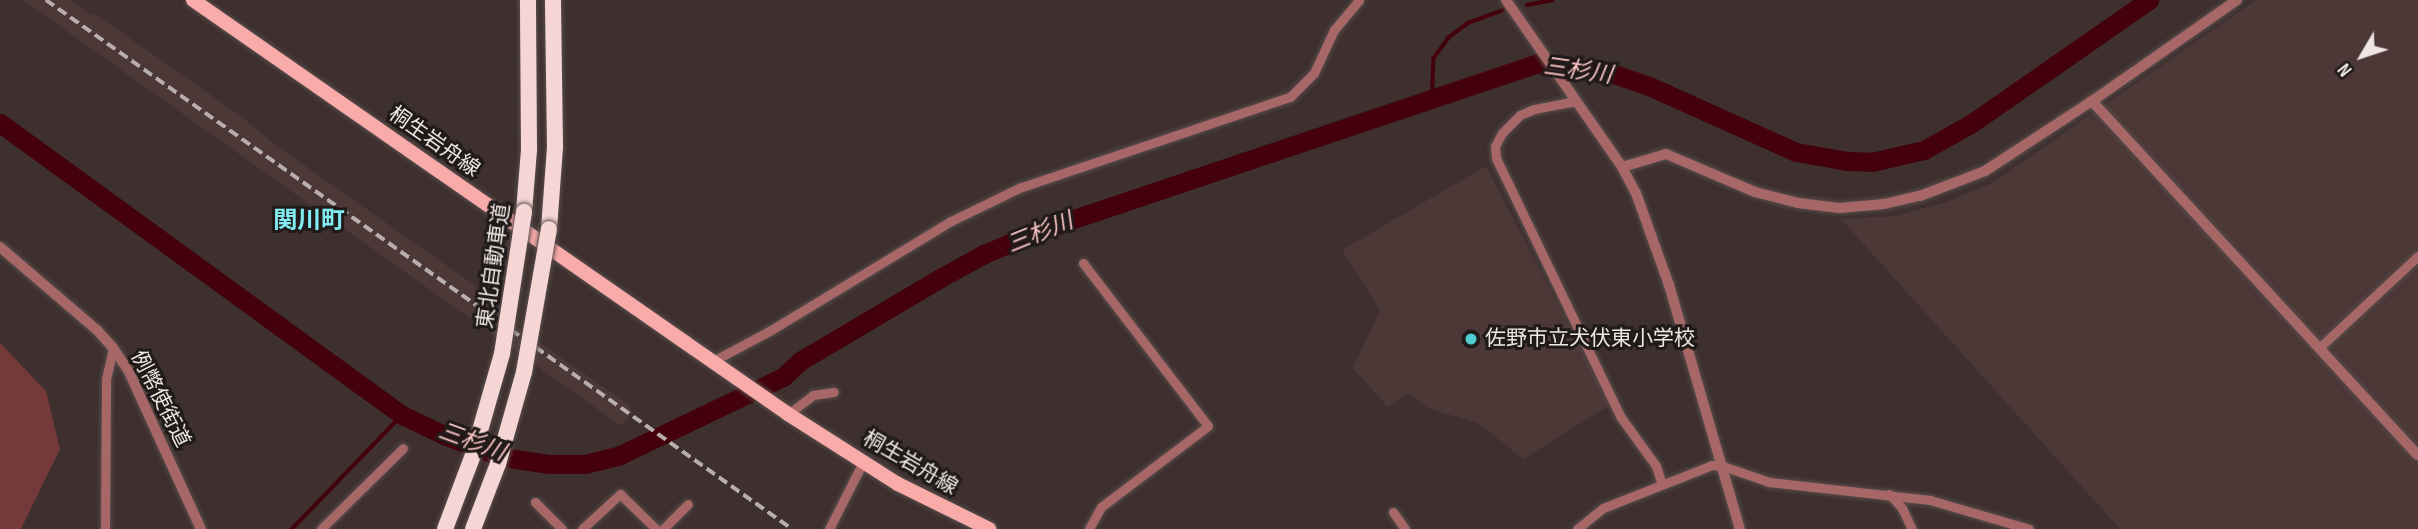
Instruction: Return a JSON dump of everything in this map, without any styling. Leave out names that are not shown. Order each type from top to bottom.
[{"type":"highway","name":"東北自動車道","points":[[445,529],[473,455],[502,354],[524,212],[529,150],[530,29],[527,0]]},
{"type":"highway","points":[[473,529],[498,464],[524,372],[549,229],[555,147],[553,0]]},
{"type":"main road","name":"桐生岩舟線","points":[[193,0],[783,410],[921,496],[989,529]]},
{"type":"street","points":[[717,363],[951,221],[1019,188],[1290,97],[1314,73],[1334,30],[1359,0]]},
{"type":"street","points":[[1506,0],[1622,167],[1636,193],[1660,254],[1740,529]]},
{"type":"street","points":[[1622,167],[1666,154],[1755,192],[1798,203],[1840,208],[1920,197],[1985,171],[2092,101],[2237,0]]},
{"type":"street","points":[[1576,101],[1534,108],[1520,115],[1502,133],[1495,146],[1496,158],[1620,416],[1656,466],[1662,484]]},
{"type":"street","points":[[2092,101],[2418,455]]},
{"type":"street","name":"例幣使街道","points":[[0,247],[97,330],[113,348],[129,372],[201,529]]},
{"type":"street","points":[[2319,348],[2418,256]]},
{"type":"street","points":[[1083,263],[1208,426],[1101,507],[1089,529]]},
{"type":"street","points":[[105,529],[106,379],[113,348]]},
{"type":"street","points":[[783,410],[813,396],[834,392]]},
{"type":"street","points":[[321,529],[404,448]]},
{"type":"street","points":[[829,529],[863,462]]},
{"type":"street","points":[[1577,529],[1603,508],[1712,465],[1723,466],[1769,482],[1889,494],[1971,510],[2029,529]]},
{"type":"street","points":[[582,529],[620,494],[650,527]]},
{"type":"street","points":[[1889,494],[1902,508],[1912,529]]},
{"type":"street","points":[[536,502],[562,529]]},
{"type":"street","points":[[663,529],[688,504]]},
{"type":"street","points":[[1393,512],[1405,529]]},
{"type":"shaded area","points":[[23,0],[70,0],[90,14],[97,15],[483,291],[496,305],[496,312],[629,405],[632,413],[621,426]]},
{"type":"shaded area","points":[[2256,0],[2418,0],[2418,529],[2120,529],[1841,219],[1895,216],[1946,202],[1990,184]]},
{"type":"shaded area","name":"佐野市立犬伏東小学校","points":[[1486,166],[1610,405],[1523,459],[1478,423],[1430,409],[1409,393],[1388,407],[1353,368],[1380,310],[1342,250]]},
{"type":"shaded area","points":[[0,343],[46,391],[60,449],[21,529],[0,529]]},
{"type":"waterway","points":[[1527,5],[1553,0]]},
{"type":"waterway","name":"三杉川","points":[[0,123],[402,415],[444,435],[502,457],[549,464],[585,464],[620,455],[783,377],[800,361],[942,277],[984,254],[1041,230],[1538,63],[1614,74],[1649,86],[1796,152],[1848,161],[1872,162],[1924,150],[1972,123],[2149,0]]},
{"type":"waterway","points":[[1432,97],[1433,59],[1448,38],[1468,23],[1503,10]]},
{"type":"waterway","points":[[292,529],[402,415]]},
{"type":"railway","points":[[46,0],[792,529]]},
{"type":"place","name":"佐野市立犬伏東小学校","points":[[1471,339]]},
{"type":"district","name":"関川町","points":[[309,221]]}]
